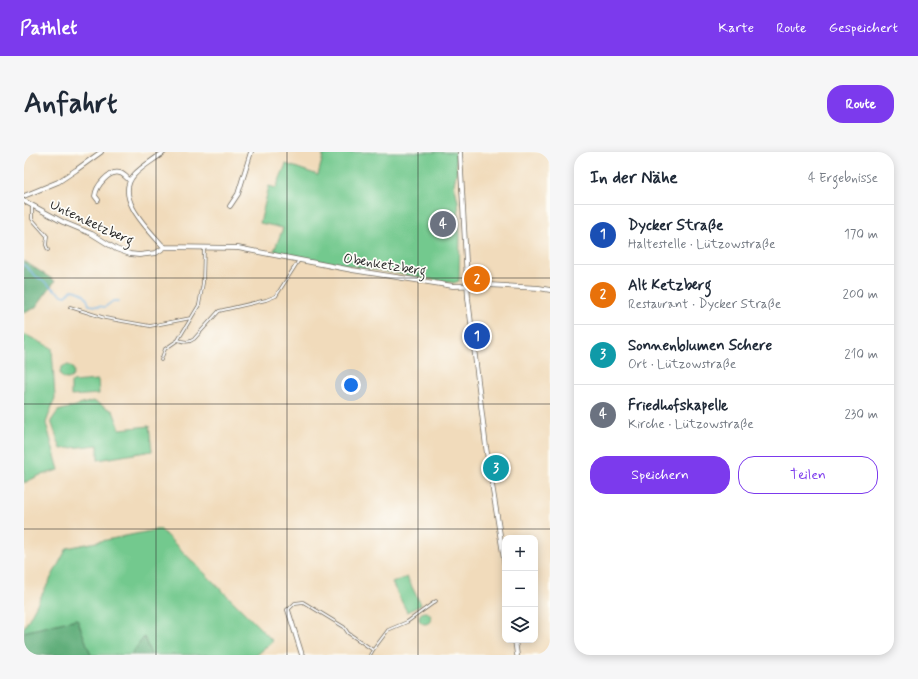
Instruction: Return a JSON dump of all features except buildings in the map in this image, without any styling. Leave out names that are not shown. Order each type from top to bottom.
[{"type":"street","points":[[24,196],[58,182],[101,152]]},
{"type":"street","points":[[164,152],[130,181],[128,195],[132,207],[165,247]]},
{"type":"street","points":[[230,206],[238,194],[251,152]]},
{"type":"street","points":[[460,152],[467,286],[478,388],[502,547]]},
{"type":"street","points":[[98,200],[95,196],[98,186],[101,181],[111,174],[118,172],[130,181]]},
{"type":"street","name":"Untenketzberg","points":[[24,201],[63,222],[92,234],[116,249],[130,254],[139,255],[156,252],[165,247]]},
{"type":"street","name":"Obenketzberg","points":[[165,247],[238,248],[395,277],[453,286],[488,285],[550,290]]},
{"type":"street","points":[[288,610],[302,655]]},
{"type":"street","points":[[515,643],[517,655]]},
{"type":"lane","name":"Untenketzberg","points":[[32,206],[32,219],[47,236],[46,245],[48,250]]},
{"type":"lane","points":[[161,360],[165,349],[178,340],[199,305],[203,276],[204,248]]},
{"type":"lane","points":[[178,340],[186,342],[194,339],[221,310],[260,302],[276,296],[299,260]]},
{"type":"lane","points":[[70,307],[104,318],[150,326],[192,318]]},
{"type":"lane","points":[[489,464],[507,464]]},
{"type":"lane","points":[[370,655],[388,630],[407,622],[436,600]]},
{"type":"lane","points":[[288,610],[296,603],[303,602],[344,627],[348,632],[373,650]]},
{"type":"green space","points":[[324,152],[455,152],[457,170],[454,184],[458,201],[460,235],[459,281],[454,283],[302,258],[274,251],[283,228],[260,223],[269,186],[276,188],[286,164],[318,175]]},
{"type":"green space","points":[[24,261],[55,281],[35,308],[24,313]]},
{"type":"green space","points":[[24,334],[52,348],[55,398],[46,423],[59,470],[38,476],[24,483]]},
{"type":"green space","points":[[67,365],[72,367],[74,372],[72,377],[67,379],[62,377],[60,372],[62,367]]},
{"type":"green space","points":[[98,380],[99,394],[71,396],[71,382]]},
{"type":"green space","points":[[93,401],[113,411],[120,429],[149,426],[152,451],[98,460],[98,445],[61,449],[51,421],[58,411]]},
{"type":"green space","points":[[160,529],[273,641],[257,655],[151,655],[144,637],[131,655],[91,655],[77,619],[24,632],[24,628],[67,548]]},
{"type":"green space","points":[[407,577],[421,605],[407,612],[392,583]]},
{"type":"green space","points":[[427,612],[430,613],[430,623],[423,624],[420,623],[419,616],[420,613]]},
{"type":"green space","points":[[77,619],[91,655],[24,655],[24,632]]},
{"type":"green space","points":[[144,637],[151,655],[131,655]]},
{"type":"waterway","points":[[24,265],[37,277],[62,295],[66,296],[72,290],[81,293],[89,305],[105,307],[113,301],[118,301]]},
{"type":"place","name":"Friedhofskapelle","points":[[443,224]]},
{"type":"place","name":"Alt Ketzberg","points":[[477,279]]},
{"type":"place","name":"Dycker Straße","points":[[477,336]]},
{"type":"place","name":"Sonnenblumen Schere","points":[[496,468]]}]
